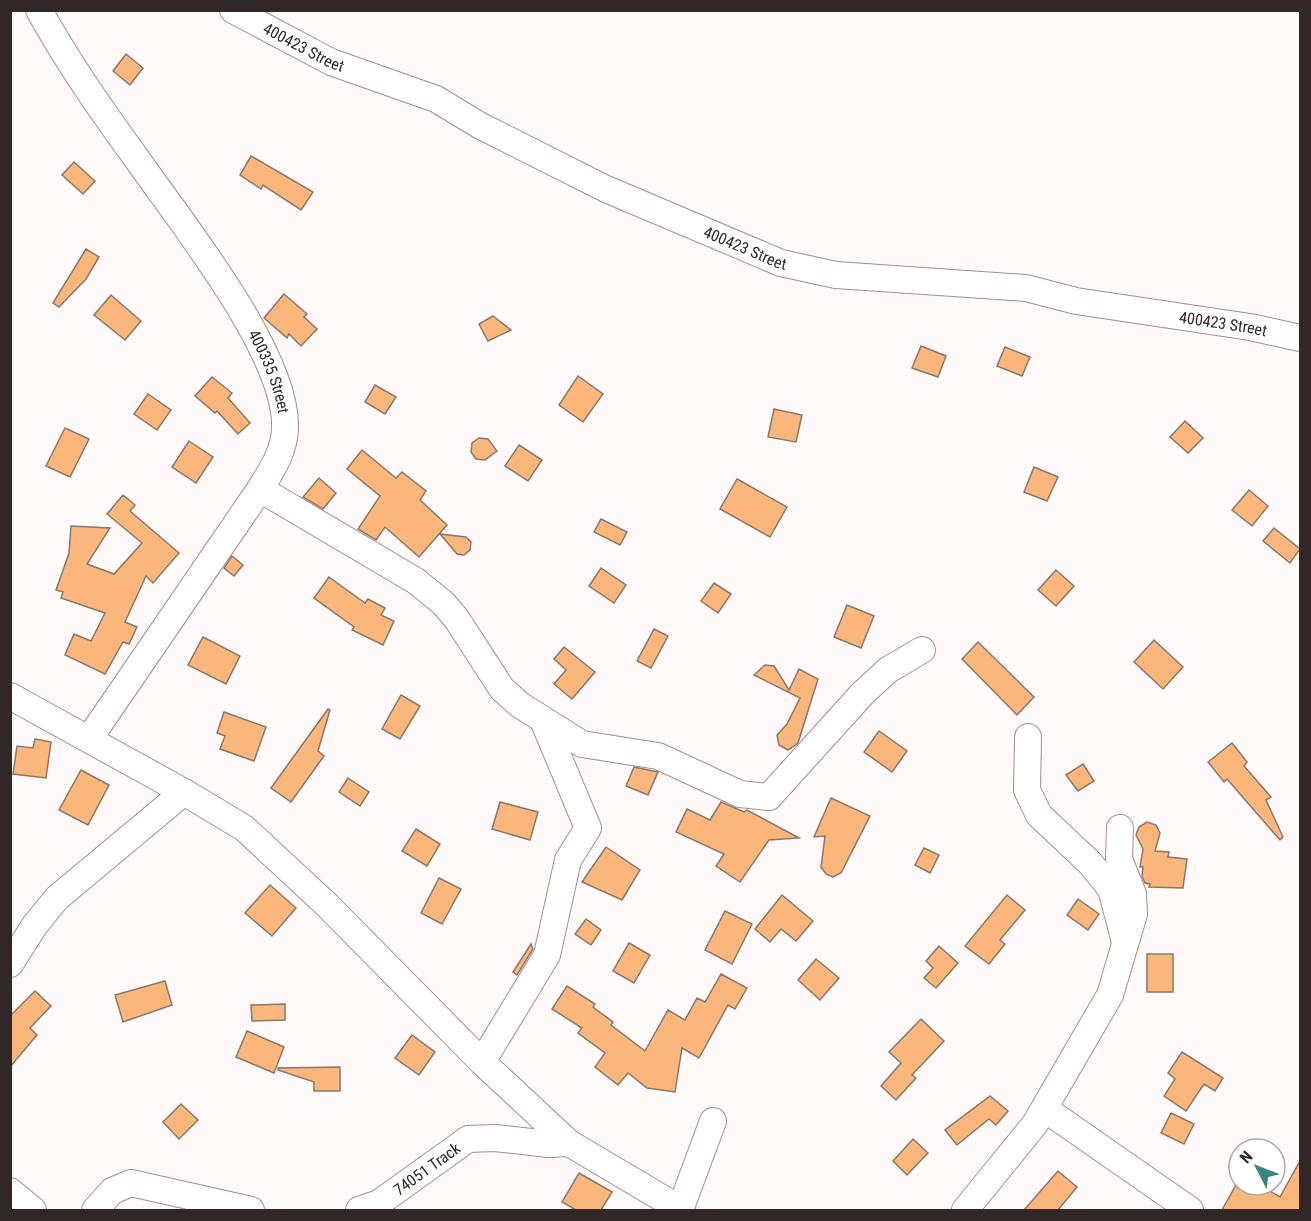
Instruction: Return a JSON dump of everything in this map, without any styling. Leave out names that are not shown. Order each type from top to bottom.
[{"type":"street","name":"400335 Street","points":[[39,10],[63,54],[196,240],[264,353],[283,406],[285,428],[279,457],[260,489],[89,739]]},
{"type":"street","name":"400423 Street","points":[[233,10],[331,62],[436,99],[479,125],[606,189],[781,263],[836,275],[1026,288],[1076,301],[1250,327],[1300,338]]},
{"type":"street","points":[[260,489],[416,581],[443,603],[456,618],[502,689],[543,720],[582,744],[658,756],[740,794],[769,797],[863,693],[888,670],[922,650]]},
{"type":"street","points":[[10,696],[184,792],[244,828],[326,904],[482,1062],[569,1143],[681,1210],[713,1120]]},
{"type":"street","points":[[482,1062],[547,955],[568,860],[588,828],[543,720]]},
{"type":"street","points":[[1028,737],[1027,790],[1039,815],[1090,863],[1111,889],[1126,948]]},
{"type":"street","points":[[10,964],[35,925],[57,898],[184,792]]},
{"type":"street","points":[[965,1210],[1045,1109],[1110,995],[1126,948],[1134,914],[1133,894],[1119,859],[1120,828]]},
{"type":"street","points":[[1045,1109],[1191,1210]]},
{"type":"street","name":"74051 Track","points":[[359,1210],[379,1203],[468,1139],[495,1138],[549,1144],[569,1143]]},
{"type":"street","points":[[94,1210],[112,1191],[131,1182],[252,1210]]},
{"type":"street","points":[[10,1191],[33,1210]]},
{"type":"building","points":[[126,54],[143,68],[130,85],[113,71]]},
{"type":"building","points":[[251,156],[313,192],[301,210],[263,185],[261,189],[240,175]]},
{"type":"building","points":[[74,162],[95,181],[83,194],[62,175]]},
{"type":"building","points":[[86,249],[99,257],[86,279],[59,307],[53,303]]},
{"type":"building","points":[[284,294],[307,314],[304,317],[317,329],[301,346],[289,334],[287,338],[264,318]]},
{"type":"building","points":[[111,295],[141,321],[125,340],[94,315]]},
{"type":"building","points":[[493,316],[511,330],[488,341],[479,324]]},
{"type":"building","points":[[921,346],[946,356],[938,377],[912,368]]},
{"type":"building","points":[[1005,347],[1030,357],[1022,376],[997,366]]},
{"type":"building","points":[[578,376],[603,394],[583,422],[559,405]]},
{"type":"building","points":[[212,377],[232,393],[228,398],[250,423],[238,434],[217,411],[215,413],[195,396]]},
{"type":"building","points":[[375,385],[396,397],[385,414],[365,402]]},
{"type":"building","points":[[148,394],[171,410],[157,430],[134,414]]},
{"type":"building","points":[[774,409],[802,415],[796,442],[768,437]]},
{"type":"building","points":[[1185,421],[1203,438],[1188,453],[1170,437]]},
{"type":"building","points":[[65,428],[89,439],[70,477],[46,466]]},
{"type":"building","points":[[479,438],[488,439],[497,451],[485,460],[476,459],[471,452],[472,443]]},
{"type":"building","points":[[189,441],[213,457],[196,483],[172,467]]},
{"type":"building","points":[[519,445],[542,460],[528,481],[505,466]]},
{"type":"building","points":[[362,450],[396,478],[402,472],[426,491],[420,500],[447,525],[419,557],[385,527],[376,540],[358,529],[380,496],[347,469]]},
{"type":"building","points":[[1034,467],[1058,477],[1047,501],[1024,492]]},
{"type":"building","points":[[319,478],[336,493],[323,509],[303,497]]},
{"type":"building","points":[[737,479],[787,507],[770,537],[720,509]]},
{"type":"building","points":[[1249,490],[1268,506],[1252,526],[1232,510]]},
{"type":"building","points":[[123,495],[135,505],[130,511],[179,553],[153,583],[146,576],[125,622],[137,627],[129,644],[123,642],[105,674],[65,655],[74,634],[91,641],[105,613],[61,598],[63,592],[56,590],[69,553],[71,526],[110,528],[87,564],[114,574],[142,543],[107,514]]},
{"type":"building","points":[[601,519],[627,532],[620,545],[594,532]]},
{"type":"building","points":[[1274,528],[1300,549],[1290,563],[1263,541]]},
{"type":"building","points":[[440,534],[466,537],[471,542],[470,550],[464,555],[457,554]]},
{"type":"building","points":[[232,556],[243,565],[234,576],[224,568]]},
{"type":"building","points":[[601,568],[626,585],[614,603],[589,586]]},
{"type":"building","points":[[1056,570],[1074,586],[1056,606],[1038,590]]},
{"type":"building","points":[[329,577],[365,603],[368,599],[385,608],[381,615],[394,621],[383,645],[352,630],[354,627],[314,598]]},
{"type":"building","points":[[714,583],[731,594],[718,613],[701,601]]},
{"type":"building","points":[[847,605],[874,616],[861,648],[834,637]]},
{"type":"building","points":[[654,629],[668,636],[651,668],[637,661]]},
{"type":"building","points":[[203,637],[240,656],[226,684],[188,665]]},
{"type":"building","points":[[1154,640],[1183,667],[1163,689],[1134,662]]},
{"type":"building","points":[[978,642],[1034,697],[1017,715],[962,659]]},
{"type":"building","points":[[564,647],[595,672],[572,699],[554,684],[566,670],[554,659]]},
{"type":"building","points":[[765,665],[774,666],[789,690],[799,669],[818,679],[798,743],[788,750],[779,745],[777,735],[787,724],[800,698],[754,675]]},
{"type":"building","points":[[401,695],[420,706],[400,739],[382,729]]},
{"type":"building","points":[[328,709],[330,710],[318,751],[324,756],[291,802],[271,788]]},
{"type":"building","points":[[224,712],[266,727],[254,761],[220,749],[225,736],[217,733]]},
{"type":"building","points":[[879,731],[907,751],[892,772],[864,752]]},
{"type":"building","points":[[35,739],[51,742],[46,778],[13,774],[17,746],[33,748]]},
{"type":"building","points":[[1232,743],[1247,762],[1244,766],[1271,797],[1266,800],[1283,837],[1280,840],[1227,779],[1224,782],[1208,762]]},
{"type":"building","points":[[1083,764],[1094,781],[1078,791],[1066,775]]},
{"type":"building","points":[[634,767],[658,772],[648,795],[626,786]]},
{"type":"building","points":[[81,770],[109,785],[88,825],[59,810]]},
{"type":"building","points":[[348,778],[369,792],[360,806],[339,792]]},
{"type":"building","points":[[831,798],[870,816],[841,873],[833,877],[826,874],[821,867],[825,836],[814,837]]},
{"type":"building","points":[[500,802],[538,812],[530,840],[492,829]]},
{"type":"building","points":[[721,802],[744,812],[747,810],[799,838],[769,840],[740,882],[716,866],[724,854],[676,832],[687,809],[710,820]]},
{"type":"building","points":[[1147,822],[1156,825],[1160,833],[1155,851],[1169,852],[1168,857],[1187,859],[1183,888],[1149,887],[1150,884],[1145,883],[1142,876],[1143,867],[1140,867],[1143,849],[1136,835],[1139,827]]},
{"type":"building","points":[[416,829],[440,844],[427,866],[402,851]]},
{"type":"building","points":[[606,847],[640,870],[622,900],[582,882]]},
{"type":"building","points":[[924,848],[939,855],[930,873],[915,865]]},
{"type":"building","points":[[439,878],[461,889],[442,924],[421,913]]},
{"type":"building","points":[[270,885],[296,908],[272,936],[245,913]]},
{"type":"building","points":[[782,895],[813,921],[796,941],[781,929],[770,942],[755,929]]},
{"type":"building","points":[[1007,895],[1025,910],[1000,940],[1005,944],[989,964],[965,946]]},
{"type":"building","points":[[1078,899],[1099,914],[1088,930],[1067,915]]},
{"type":"building","points":[[725,911],[752,924],[732,964],[705,950]]},
{"type":"building","points":[[586,919],[601,930],[591,945],[575,934]]},
{"type":"building","points":[[629,943],[650,955],[634,983],[613,971]]},
{"type":"building","points":[[531,944],[533,949],[517,975],[513,972]]},
{"type":"building","points":[[939,946],[958,963],[936,988],[924,978],[933,968],[926,961]]},
{"type":"building","points":[[1147,954],[1173,954],[1173,992],[1147,992]]},
{"type":"building","points":[[816,959],[839,978],[820,1000],[798,980]]},
{"type":"building","points":[[721,974],[747,988],[735,1009],[728,1005],[699,1058],[682,1048],[675,1092],[647,1088],[628,1073],[618,1085],[595,1067],[605,1053],[578,1033],[582,1028],[552,1009],[567,986],[595,1004],[593,1007],[613,1022],[611,1025],[645,1051],[668,1010],[685,1020],[697,998],[705,1002]]},
{"type":"building","points":[[165,981],[172,1005],[123,1022],[115,995]]},
{"type":"building","points":[[35,991],[51,1006],[30,1028],[37,1035],[10,1067],[10,1016]]},
{"type":"building","points":[[285,1004],[285,1020],[252,1021],[251,1005]]},
{"type":"building","points":[[921,1019],[944,1041],[912,1075],[916,1078],[896,1100],[881,1086],[901,1063],[889,1052]]},
{"type":"building","points":[[247,1031],[284,1047],[274,1073],[236,1057]]},
{"type":"building","points":[[412,1035],[435,1052],[419,1075],[395,1058]]},
{"type":"building","points":[[1182,1052],[1223,1078],[1215,1091],[1204,1084],[1186,1111],[1164,1096],[1175,1079],[1168,1073]]},
{"type":"building","points":[[340,1067],[340,1091],[314,1091],[314,1082],[278,1070],[278,1068]]},
{"type":"building","points":[[990,1096],[1008,1111],[996,1125],[989,1119],[957,1145],[945,1130]]},
{"type":"building","points":[[181,1104],[198,1120],[179,1139],[163,1122]]},
{"type":"building","points":[[1171,1113],[1194,1124],[1184,1144],[1161,1133]]},
{"type":"building","points":[[913,1139],[928,1153],[907,1175],[893,1161]]},
{"type":"building","points":[[1300,1161],[1300,1210],[1222,1210],[1229,1197],[1287,1197],[1287,1184]]},
{"type":"building","points":[[1058,1171],[1077,1187],[1058,1210],[1024,1210]]},
{"type":"building","points":[[579,1173],[612,1192],[601,1210],[576,1210],[562,1202]]}]
